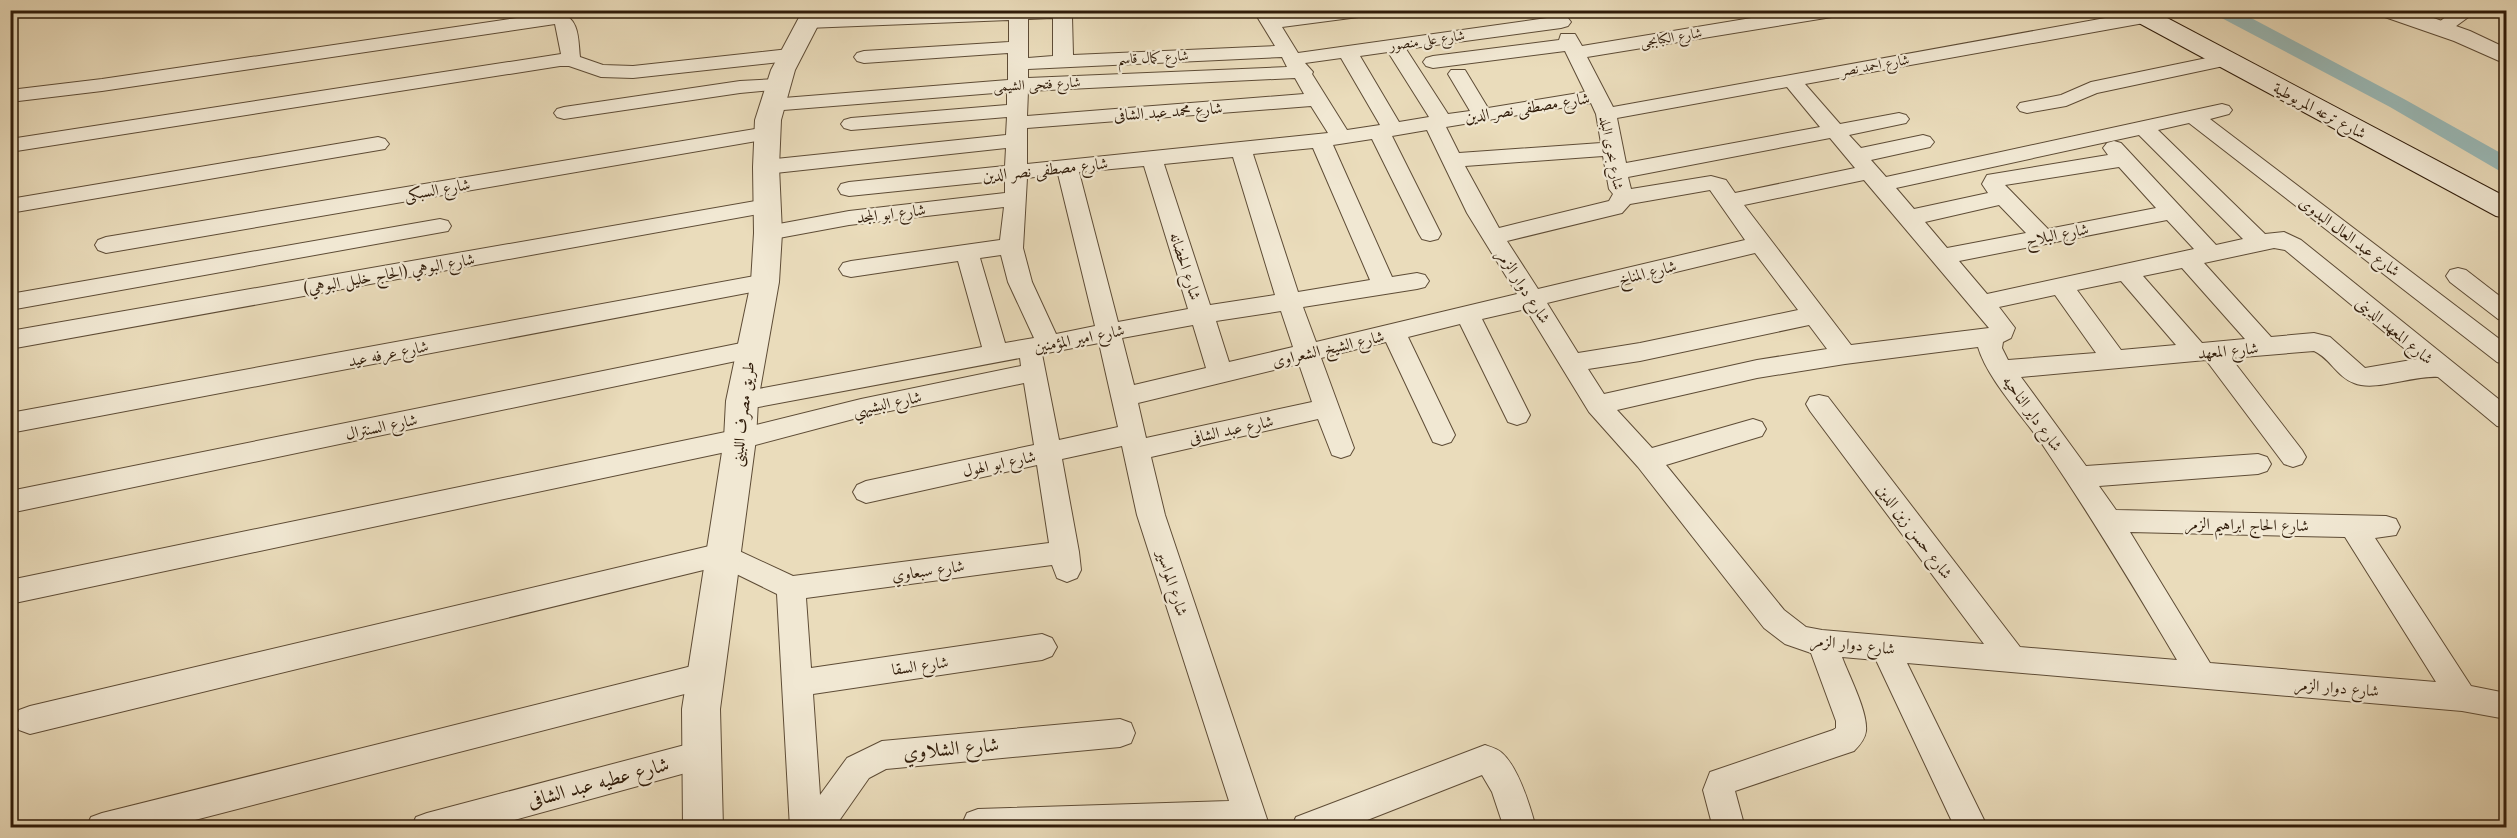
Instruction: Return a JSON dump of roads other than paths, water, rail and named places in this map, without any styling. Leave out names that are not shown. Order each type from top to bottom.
[{"type":"main road","name":"شارع ترعه المريوطية","points":[[2138,14],[2506,209]]},
{"type":"street","points":[[811,16],[1019,14],[1111,10]]},
{"type":"street","points":[[1366,10],[1266,17],[1319,99],[1384,286]]},
{"type":"street","name":"شارع الكبابجى","points":[[1433,62],[1573,49],[1838,10]]},
{"type":"street","points":[[2387,10],[2451,32],[2506,57]]},
{"type":"street","points":[[2451,32],[2469,10]]},
{"type":"street","points":[[1062,12],[1063,62]]},
{"type":"street","points":[[1019,14],[1015,217],[1010,231],[1011,246],[1038,354],[1048,452]]},
{"type":"street","name":"شارع احمد نصر","points":[[1602,105],[1791,80],[2138,14]]},
{"type":"street","name":"طريق مصرف اللبينى","points":[[703,828],[700,755],[704,676],[740,439],[742,401],[765,282],[768,219],[766,167],[772,108],[789,55],[811,16]]},
{"type":"street","name":"شارع بحرى البلد","points":[[1558,16],[1602,105],[1613,149],[1621,198]]},
{"type":"street","name":"شارع على منصور","points":[[1295,61],[1558,16]]},
{"type":"street","points":[[10,96],[113,84],[558,18],[564,21],[568,32],[572,60]]},
{"type":"street","name":"شارع دوار الزمر","points":[[1393,45],[1437,121],[1468,196],[1598,405],[1647,460],[1783,629],[1795,636],[1822,642],[2462,698],[2506,706]]},
{"type":"street","points":[[1347,51],[1386,130],[1430,234]]},
{"type":"street","points":[[10,147],[485,70],[560,60],[572,60],[601,71],[633,72],[789,55]]},
{"type":"street","name":"شارع كمال قاسم","points":[[864,57],[1018,56],[1063,62],[1295,61]]},
{"type":"street","points":[[2027,107],[2066,100],[2091,88],[2226,60]]},
{"type":"street","name":"شارع فتحى الشيمى","points":[[772,108],[1295,61]]},
{"type":"street","points":[[1458,74],[1482,114]]},
{"type":"street","name":"شارع داير الناحيه","points":[[1791,80],[2003,330],[1991,337],[1992,353],[2001,370],[2050,435],[2109,521],[2201,675]]},
{"type":"street","points":[[564,113],[740,87],[772,108]]},
{"type":"street","name":"شارع محمد عبد الشافى","points":[[1016,124],[1319,99]]},
{"type":"street","name":"شارع مصطفى نصر الدين","points":[[849,189],[1331,139],[1482,114],[1602,105]]},
{"type":"street","name":"شارع السبكى","points":[[106,245],[772,108]]},
{"type":"street","points":[[1730,201],[1868,171],[2104,136],[2222,110]]},
{"type":"street","name":"شارع عبد العال البدوى","points":[[2194,117],[2506,356]]},
{"type":"street","points":[[1617,172],[1899,119]]},
{"type":"street","points":[[851,124],[1016,124]]},
{"type":"street","points":[[766,167],[1016,124]]},
{"type":"street","points":[[2144,128],[2260,243]]},
{"type":"street","points":[[2104,136],[2211,254]]},
{"type":"street","points":[[1868,171],[1923,142]]},
{"type":"street","points":[[10,206],[378,144]]},
{"type":"street","points":[[1241,149],[1289,301],[1341,448]]},
{"type":"street","points":[[1452,160],[1613,149]]},
{"type":"street","name":"شارع الحضانه","points":[[1152,158],[1220,373]]},
{"type":"street","points":[[2043,237],[1993,186],[1995,180],[2124,159]]},
{"type":"street","name":"شارع المواسير","points":[[1067,167],[1161,547],[1252,821]]},
{"type":"street","points":[[1492,237],[1614,208],[1619,205],[1621,198],[1714,183],[1718,185],[1760,244],[1845,354]]},
{"type":"street","points":[[1908,218],[2003,197]]},
{"type":"street","name":"شارع ابو المجد","points":[[768,219],[849,218],[1015,199]]},
{"type":"street","name":"شارع البلاح","points":[[1941,257],[2172,212]]},
{"type":"street","name":"شارع البوهي (الحاج خليل البوهي)","points":[[10,340],[768,219]]},
{"type":"street","points":[[10,302],[440,226]]},
{"type":"street","name":"شارع المعهد الدينى","points":[[2260,243],[2284,240],[2293,245],[2506,419]]},
{"type":"street","points":[[1980,303],[2260,243]]},
{"type":"street","name":"شارع المناخ","points":[[1533,299],[1760,244]]},
{"type":"street","points":[[851,269],[1011,246]]},
{"type":"street","points":[[968,252],[996,354]]},
{"type":"street","points":[[2187,259],[2265,346]]},
{"type":"street","points":[[2126,272],[2204,352],[2293,457]]},
{"type":"street","points":[[2458,276],[2506,313]]},
{"type":"street","name":"شارع امير المؤمنين","points":[[742,401],[996,354],[1038,354],[1109,333],[1202,315],[1418,281]]},
{"type":"street","name":"شارع عرفه عيد","points":[[10,423],[765,282]]},
{"type":"street","points":[[2061,286],[2115,360]]},
{"type":"street","name":"شارع الشيخ الشعراوى","points":[[1123,397],[1533,299]]},
{"type":"street","points":[[1467,314],[1517,415]]},
{"type":"street","points":[[1571,363],[1640,352],[1814,315]]},
{"type":"street","points":[[1393,332],[1442,435]]},
{"type":"street","points":[[1598,405],[1746,371],[1845,354],[1991,337]]},
{"type":"street","name":"شارع المعهد","points":[[2001,370],[2321,343],[2354,373],[2363,377],[2426,367],[2441,368]]},
{"type":"street","name":"شارع السنترال","points":[[10,502],[751,350]]},
{"type":"street","name":"شارع البشيهي","points":[[10,592],[740,439],[861,408],[1038,354]]},
{"type":"street","name":"شارع حسن زين الدين","points":[[1819,404],[2011,658]]},
{"type":"street","name":"شارع عبد الشافى","points":[[1134,442],[1327,408]]},
{"type":"street","points":[[1647,460],[1753,429]]},
{"type":"street","name":"شارع ابو الهول","points":[[866,492],[1048,452],[1134,442]]},
{"type":"street","name":"شارع سبعاوي","points":[[791,588],[1066,561],[1048,452]]},
{"type":"street","points":[[2079,477],[2258,464]]},
{"type":"street","name":"شارع الحاج ابراهيم الزمر","points":[[2109,521],[2386,527]]},
{"type":"street","points":[[2353,526],[2462,698]]},
{"type":"street","points":[[30,720],[722,555],[791,588],[806,828]]},
{"type":"street","points":[[1729,828],[1719,790],[1721,782],[1843,741],[1851,733],[1851,721],[1822,642]]},
{"type":"street","name":"شارع السقا","points":[[798,683],[1042,647]]},
{"type":"street","points":[[1884,647],[1972,828]]},
{"type":"street","points":[[102,828],[704,676]]},
{"type":"street","name":"شارع الشلاوي","points":[[815,828],[858,768],[882,755],[1120,733]]},
{"type":"street","name":"شارع عطيه عبد الشافى","points":[[427,828],[700,755]]},
{"type":"street","points":[[1307,828],[1480,761],[1488,760],[1495,765],[1512,800],[1520,828]]},
{"type":"street","points":[[978,824],[1252,821]]},
{"type":"waterway","points":[[2221,10],[2397,103],[2506,165]]}]
